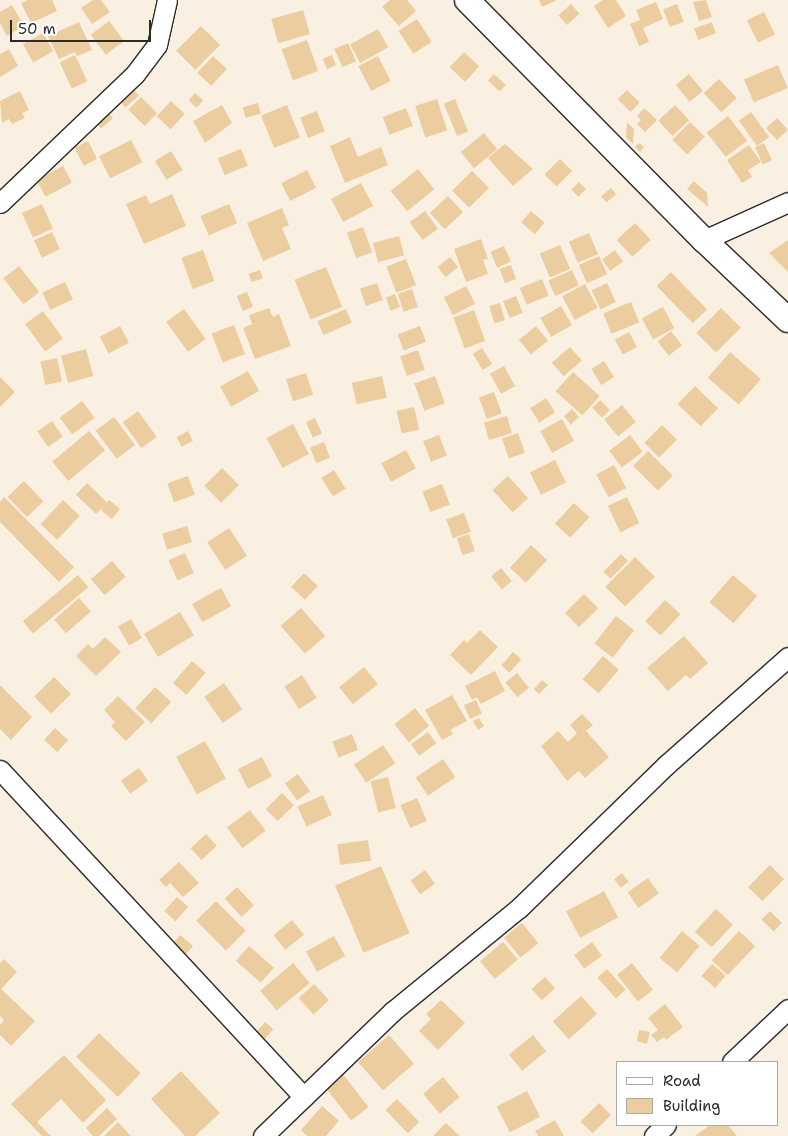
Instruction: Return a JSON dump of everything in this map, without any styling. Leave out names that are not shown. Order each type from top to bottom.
[{"type":"main road","points":[[467,0],[704,240],[788,320]]},
{"type":"street","points":[[0,203],[135,74],[157,45],[167,0]]},
{"type":"street","points":[[704,240],[788,202]]},
{"type":"street","points":[[263,1136],[393,1011],[519,908],[666,765],[788,657]]},
{"type":"street","points":[[0,770],[304,1098]]},
{"type":"street","points":[[733,1061],[788,1009]]},
{"type":"street","points":[[654,1136],[665,1126]]},
{"type":"building","points":[[28,0],[52,0],[57,11],[31,23],[21,3]]},
{"type":"building","points":[[93,0],[101,0],[110,12],[92,24],[81,8]]},
{"type":"building","points":[[390,0],[407,0],[416,11],[399,26],[382,7]]},
{"type":"building","points":[[539,0],[557,0],[542,7]]},
{"type":"building","points":[[603,0],[616,0],[626,16],[608,28],[594,6]]},
{"type":"building","points":[[706,0],[712,17],[699,21],[693,2]]},
{"type":"building","points":[[656,2],[663,19],[643,28],[649,42],[639,46],[630,24],[640,20],[636,10]]},
{"type":"building","points":[[571,4],[580,14],[567,25],[558,15]]},
{"type":"building","points":[[677,4],[684,22],[670,27],[663,9]]},
{"type":"building","points":[[12,5],[24,26],[7,36],[0,23],[0,12]]},
{"type":"building","points":[[303,10],[310,34],[278,43],[271,19]]},
{"type":"building","points":[[764,12],[775,34],[758,43],[747,20]]},
{"type":"building","points":[[417,19],[432,42],[413,54],[399,31]]},
{"type":"building","points":[[109,21],[124,41],[106,55],[91,35]]},
{"type":"building","points":[[79,22],[92,50],[77,56],[75,52],[59,59],[48,36]]},
{"type":"building","points":[[712,22],[716,33],[698,40],[694,28]]},
{"type":"building","points":[[201,26],[220,45],[195,70],[176,51]]},
{"type":"building","points":[[378,29],[388,47],[360,63],[350,45]]},
{"type":"building","points":[[43,33],[53,51],[33,63],[23,44]]},
{"type":"building","points":[[307,40],[318,71],[293,80],[282,49]]},
{"type":"building","points":[[348,43],[356,61],[342,67],[334,49]]},
{"type":"building","points":[[9,49],[18,66],[0,77],[0,54]]},
{"type":"building","points":[[464,52],[479,66],[465,82],[450,67]]},
{"type":"building","points":[[75,55],[87,81],[72,88],[60,62]]},
{"type":"building","points":[[332,55],[336,65],[327,69],[323,59]]},
{"type":"building","points":[[213,56],[227,69],[211,86],[197,73]]},
{"type":"building","points":[[378,56],[391,81],[371,91],[358,66]]},
{"type":"building","points":[[778,65],[788,88],[754,102],[744,79]]},
{"type":"building","points":[[494,74],[506,85],[500,91],[488,81]]},
{"type":"building","points":[[689,74],[703,91],[690,102],[676,85]]},
{"type":"building","points":[[719,79],[737,98],[721,112],[704,93]]},
{"type":"building","points":[[133,89],[139,96],[125,108],[119,101]]},
{"type":"building","points":[[627,90],[640,103],[631,112],[618,99]]},
{"type":"building","points":[[20,91],[29,110],[22,113],[25,118],[12,124],[9,119],[2,123],[0,101]]},
{"type":"building","points":[[195,93],[203,100],[197,108],[188,101]]},
{"type":"building","points":[[141,97],[157,113],[145,126],[128,110]]},
{"type":"building","points":[[437,99],[447,130],[425,137],[415,106]]},
{"type":"building","points":[[455,99],[468,131],[457,136],[444,103]]},
{"type":"building","points":[[171,101],[185,114],[171,129],[157,116]]},
{"type":"building","points":[[258,103],[261,114],[245,118],[243,107]]},
{"type":"building","points":[[222,105],[232,123],[205,143],[193,121]]},
{"type":"building","points":[[287,105],[300,137],[274,148],[261,115]]},
{"type":"building","points":[[675,105],[689,120],[673,136],[658,121]]},
{"type":"building","points":[[406,108],[413,126],[389,135],[383,117]]},
{"type":"building","points":[[644,108],[657,120],[645,132],[637,124],[641,120],[637,116]]},
{"type":"building","points":[[105,109],[113,118],[101,129],[93,120]]},
{"type":"building","points":[[317,111],[325,132],[308,138],[300,117]]},
{"type":"building","points":[[751,112],[769,137],[757,146],[739,121]]},
{"type":"building","points":[[728,116],[747,140],[726,157],[707,133]]},
{"type":"building","points":[[777,118],[788,130],[777,140],[766,128]]},
{"type":"building","points":[[627,122],[634,129],[633,144],[626,137]]},
{"type":"building","points":[[690,122],[705,137],[687,155],[672,140]]},
{"type":"building","points":[[484,133],[497,149],[474,168],[461,152]]},
{"type":"building","points":[[350,137],[358,157],[381,147],[388,165],[345,183],[330,146]]},
{"type":"building","points":[[131,140],[142,162],[110,179],[99,156]]},
{"type":"building","points":[[88,141],[97,159],[84,166],[75,148]]},
{"type":"building","points":[[639,143],[644,147],[640,152],[635,147]]},
{"type":"building","points":[[764,143],[772,160],[763,164],[755,147]]},
{"type":"building","points":[[505,144],[533,169],[513,186],[488,158]]},
{"type":"building","points":[[749,145],[761,162],[748,170],[752,177],[742,183],[727,160]]},
{"type":"building","points":[[241,149],[248,166],[225,175],[218,158]]},
{"type":"building","points":[[171,151],[183,170],[167,180],[155,161]]},
{"type":"building","points":[[560,159],[572,171],[556,187],[544,175]]},
{"type":"building","points":[[63,166],[72,183],[45,197],[37,180]]},
{"type":"building","points":[[418,169],[434,189],[407,211],[391,191]]},
{"type":"building","points":[[307,170],[316,188],[290,201],[281,183]]},
{"type":"building","points":[[472,171],[489,188],[469,208],[452,191]]},
{"type":"building","points":[[694,181],[707,193],[708,207],[687,189]]},
{"type":"building","points":[[579,182],[586,189],[578,197],[571,190]]},
{"type":"building","points":[[361,183],[373,206],[343,222],[331,199]]},
{"type":"building","points":[[611,188],[616,194],[606,202],[601,196]]},
{"type":"building","points":[[172,194],[186,226],[144,244],[126,204],[146,195],[150,204]]},
{"type":"building","points":[[448,196],[463,212],[445,229],[430,213]]},
{"type":"building","points":[[42,204],[53,229],[33,238],[22,213]]},
{"type":"building","points":[[229,204],[237,223],[209,235],[200,216]]},
{"type":"building","points":[[282,208],[289,225],[282,228],[291,249],[263,261],[247,223]]},
{"type":"building","points":[[425,211],[438,229],[423,240],[410,222]]},
{"type":"building","points":[[531,211],[545,223],[535,234],[521,222]]},
{"type":"building","points":[[635,223],[651,240],[632,257],[617,240]]},
{"type":"building","points":[[363,227],[372,252],[356,258],[347,233]]},
{"type":"building","points":[[52,232],[60,249],[42,258],[34,240]]},
{"type":"building","points":[[589,233],[598,254],[578,263],[569,242]]},
{"type":"building","points":[[399,236],[404,255],[378,262],[373,243]]},
{"type":"building","points":[[481,239],[488,259],[483,260],[488,274],[466,282],[454,249]]},
{"type":"building","points":[[788,240],[788,272],[769,253]]},
{"type":"building","points":[[560,245],[570,269],[550,278],[540,254]]},
{"type":"building","points":[[504,246],[511,262],[497,268],[490,252]]},
{"type":"building","points":[[203,250],[214,281],[193,289],[181,258]]},
{"type":"building","points":[[615,250],[623,261],[610,271],[602,259]]},
{"type":"building","points":[[599,256],[607,274],[587,283],[579,265]]},
{"type":"building","points":[[450,257],[458,267],[446,277],[438,267]]},
{"type":"building","points":[[406,259],[416,285],[396,293],[386,267]]},
{"type":"building","points":[[511,265],[516,279],[505,283],[500,269]]},
{"type":"building","points":[[19,266],[39,292],[24,304],[3,278]]},
{"type":"building","points":[[326,267],[342,307],[311,320],[294,280]]},
{"type":"building","points":[[260,270],[263,279],[251,282],[249,274]]},
{"type":"building","points":[[572,270],[579,286],[555,296],[548,281]]},
{"type":"building","points":[[671,272],[707,309],[693,323],[657,286]]},
{"type":"building","points":[[542,279],[549,296],[526,305],[520,288]]},
{"type":"building","points":[[65,282],[73,299],[50,310],[42,293]]},
{"type":"building","points":[[377,283],[383,300],[366,306],[360,289]]},
{"type":"building","points":[[607,283],[616,302],[600,309],[592,290]]},
{"type":"building","points":[[585,284],[598,308],[575,320],[562,296]]},
{"type":"building","points":[[466,286],[475,304],[453,315],[444,297]]},
{"type":"building","points":[[412,289],[418,307],[404,312],[398,294]]},
{"type":"building","points":[[247,292],[253,307],[243,311],[237,296]]},
{"type":"building","points":[[395,294],[400,307],[391,311],[386,298]]},
{"type":"building","points":[[516,296],[523,313],[510,318],[503,301]]},
{"type":"building","points":[[631,302],[639,322],[611,334],[603,313]]},
{"type":"building","points":[[500,303],[505,320],[494,323],[489,306]]},
{"type":"building","points":[[561,306],[572,325],[551,337],[540,318]]},
{"type":"building","points":[[663,307],[674,328],[653,339],[642,318]]},
{"type":"building","points":[[269,308],[273,317],[279,314],[291,346],[255,359],[243,328],[252,324],[249,315]]},
{"type":"building","points":[[721,308],[741,328],[716,353],[696,333]]},
{"type":"building","points":[[184,309],[206,339],[188,352],[166,322]]},
{"type":"building","points":[[346,309],[352,323],[323,335],[317,321]]},
{"type":"building","points":[[474,310],[485,341],[465,349],[453,318]]},
{"type":"building","points":[[43,311],[63,339],[45,351],[25,324]]},
{"type":"building","points":[[234,325],[245,354],[223,363],[212,334]]},
{"type":"building","points":[[120,326],[129,343],[109,354],[100,337]]},
{"type":"building","points":[[420,326],[426,342],[404,350],[398,335]]},
{"type":"building","points":[[536,326],[548,341],[531,355],[519,340]]},
{"type":"building","points":[[671,331],[682,345],[669,356],[658,341]]},
{"type":"building","points":[[629,332],[637,347],[623,355],[615,340]]},
{"type":"building","points":[[570,347],[582,361],[564,376],[552,363]]},
{"type":"building","points":[[482,348],[492,364],[483,370],[473,354]]},
{"type":"building","points":[[86,349],[93,376],[68,383],[61,356]]},
{"type":"building","points":[[418,350],[425,370],[407,376],[400,356]]},
{"type":"building","points":[[730,352],[761,379],[739,405],[708,378]]},
{"type":"building","points":[[57,358],[62,381],[45,385],[40,362]]},
{"type":"building","points":[[604,361],[614,377],[601,385],[591,369]]},
{"type":"building","points":[[504,366],[515,386],[501,394],[490,374]]},
{"type":"building","points":[[248,371],[259,391],[231,407],[220,387]]},
{"type":"building","points":[[573,372],[600,396],[582,415],[556,391]]},
{"type":"building","points":[[306,373],[313,395],[293,401],[286,379]]},
{"type":"building","points":[[382,376],[387,397],[357,404],[352,383]]},
{"type":"building","points":[[435,376],[445,403],[424,411],[414,384]]},
{"type":"building","points":[[0,377],[15,392],[0,407]]},
{"type":"building","points":[[695,386],[718,408],[701,426],[678,404]]},
{"type":"building","points":[[494,392],[502,414],[487,419],[479,397]]},
{"type":"building","points":[[546,398],[555,412],[539,423],[530,408]]},
{"type":"building","points":[[600,400],[610,410],[602,418],[592,408]]},
{"type":"building","points":[[82,401],[95,418],[72,435],[60,418]]},
{"type":"building","points":[[622,405],[636,422],[618,437],[604,419]]},
{"type":"building","points":[[414,407],[419,429],[402,433],[396,411]]},
{"type":"building","points":[[572,409],[579,417],[571,425],[564,416]]},
{"type":"building","points":[[138,411],[157,437],[141,448],[123,422]]},
{"type":"building","points":[[507,416],[512,433],[489,440],[484,423]]},
{"type":"building","points":[[114,417],[135,445],[117,459],[96,431]]},
{"type":"building","points":[[315,418],[322,434],[313,438],[306,422]]},
{"type":"building","points":[[562,419],[574,441],[552,453],[540,431]]},
{"type":"building","points":[[52,421],[63,437],[48,447],[37,431]]},
{"type":"building","points":[[293,424],[309,454],[282,468],[267,438]]},
{"type":"building","points":[[662,425],[677,440],[659,458],[644,443]]},
{"type":"building","points":[[89,431],[105,450],[68,481],[52,462]]},
{"type":"building","points":[[188,431],[193,441],[181,447],[176,437]]},
{"type":"building","points":[[518,433],[525,453],[509,458],[502,439]]},
{"type":"building","points":[[439,435],[447,456],[431,462],[423,441]]},
{"type":"building","points":[[630,435],[643,452],[622,467],[609,451]]},
{"type":"building","points":[[324,442],[330,458],[316,463],[310,447]]},
{"type":"building","points":[[406,450],[416,469],[391,482],[381,463]]},
{"type":"building","points":[[648,451],[673,476],[658,491],[633,466]]},
{"type":"building","points":[[555,460],[566,482],[541,495],[530,472]]},
{"type":"building","points":[[614,465],[626,488],[609,497],[596,474]]},
{"type":"building","points":[[222,468],[239,485],[221,503],[204,486]]},
{"type":"building","points":[[334,470],[346,489],[333,497],[321,478]]},
{"type":"building","points":[[188,476],[195,495],[174,502],[167,484]]},
{"type":"building","points":[[508,476],[528,498],[512,512],[492,490]]},
{"type":"building","points":[[24,481],[43,501],[27,517],[7,497]]},
{"type":"building","points":[[87,483],[107,502],[96,514],[76,495]]},
{"type":"building","points":[[442,484],[450,505],[430,512],[422,492]]},
{"type":"building","points":[[4,497],[74,567],[59,582],[0,522],[0,502]]},
{"type":"building","points":[[627,497],[639,523],[620,532],[608,506]]},
{"type":"building","points":[[63,500],[80,516],[57,540],[40,524]]},
{"type":"building","points":[[109,500],[120,509],[112,519],[101,510]]},
{"type":"building","points":[[574,503],[589,517],[570,538],[555,523]]},
{"type":"building","points":[[464,513],[471,532],[453,538],[446,519]]},
{"type":"building","points":[[187,526],[192,542],[167,550],[162,534]]},
{"type":"building","points":[[229,528],[247,556],[225,570],[207,542]]},
{"type":"building","points":[[469,534],[475,551],[463,555],[457,538]]},
{"type":"building","points":[[531,545],[547,560],[526,583],[510,568]]},
{"type":"building","points":[[185,553],[194,573],[178,580],[169,560]]},
{"type":"building","points":[[621,554],[628,561],[610,579],[603,572]]},
{"type":"building","points":[[635,557],[655,577],[625,606],[605,587]]},
{"type":"building","points":[[112,561],[126,577],[105,595],[91,579]]},
{"type":"building","points":[[501,568],[512,581],[502,589],[491,576]]},
{"type":"building","points":[[304,573],[318,586],[305,600],[291,587]]},
{"type":"building","points":[[78,575],[88,587],[33,634],[23,621]]},
{"type":"building","points":[[733,575],[757,596],[734,623],[709,602]]},
{"type":"building","points":[[221,588],[231,606],[202,622],[192,604]]},
{"type":"building","points":[[584,594],[598,608],[579,627],[565,613]]},
{"type":"building","points":[[79,598],[91,612],[66,633],[54,620]]},
{"type":"building","points":[[665,600],[680,614],[661,636],[645,621]]},
{"type":"building","points":[[301,608],[325,636],[305,654],[281,626]]},
{"type":"building","points":[[180,612],[194,635],[158,657],[144,634]]},
{"type":"building","points":[[616,616],[634,630],[613,658],[594,644]]},
{"type":"building","points":[[131,619],[142,638],[129,646],[118,626]]},
{"type":"building","points":[[480,630],[498,647],[471,675],[450,655],[464,640],[467,643]]},
{"type":"building","points":[[684,636],[708,663],[690,679],[686,675],[668,691],[647,668]]},
{"type":"building","points":[[105,637],[121,652],[96,676],[76,656],[88,644],[93,649]]},
{"type":"building","points":[[513,652],[521,659],[509,673],[501,666]]},
{"type":"building","points":[[603,656],[619,670],[599,693],[583,679]]},
{"type":"building","points":[[192,661],[206,673],[187,695],[173,683]]},
{"type":"building","points":[[364,667],[378,684],[353,704],[339,687]]},
{"type":"building","points":[[495,671],[505,691],[481,704],[477,697],[472,700],[465,686]]},
{"type":"building","points":[[517,673],[529,688],[517,697],[505,682]]},
{"type":"building","points":[[302,675],[317,698],[299,709],[284,686]]},
{"type":"building","points":[[54,677],[71,694],[51,714],[34,697]]},
{"type":"building","points":[[542,680],[548,685],[539,694],[534,689]]},
{"type":"building","points":[[224,683],[242,709],[223,723],[204,697]]},
{"type":"building","points":[[0,685],[32,717],[11,740],[0,729]]},
{"type":"building","points":[[155,687],[171,702],[151,723],[135,708]]},
{"type":"building","points":[[452,695],[467,721],[450,730],[453,734],[442,740],[425,710]]},
{"type":"building","points":[[118,696],[145,722],[126,741],[111,726],[115,722],[104,710]]},
{"type":"building","points":[[476,700],[482,714],[470,719],[464,705]]},
{"type":"building","points":[[415,708],[429,726],[409,742],[395,724]]},
{"type":"building","points":[[582,714],[593,725],[586,731],[609,757],[585,778],[579,771],[567,781],[541,746],[558,731],[568,742],[577,733],[570,725]]},
{"type":"building","points":[[479,718],[484,726],[478,730],[473,721]]},
{"type":"building","points":[[55,728],[68,740],[57,752],[44,740]]},
{"type":"building","points":[[428,732],[436,743],[419,756],[411,744]]},
{"type":"building","points":[[352,734],[358,750],[338,757],[332,742]]},
{"type":"building","points":[[205,741],[226,779],[197,795],[176,757]]},
{"type":"building","points":[[383,745],[395,763],[366,783],[354,765]]},
{"type":"building","points":[[262,757],[272,777],[248,789],[238,769]]},
{"type":"building","points":[[443,759],[455,777],[428,796],[416,777]]},
{"type":"building","points":[[139,768],[148,781],[130,794],[121,781]]},
{"type":"building","points":[[298,774],[310,791],[297,800],[285,783]]},
{"type":"building","points":[[388,777],[396,808],[378,812],[371,781]]},
{"type":"building","points":[[282,793],[294,805],[278,821],[266,809]]},
{"type":"building","points":[[323,795],[332,815],[306,826],[297,806]]},
{"type":"building","points":[[417,798],[427,821],[410,828],[400,805]]},
{"type":"building","points":[[250,810],[266,831],[242,848],[227,827]]},
{"type":"building","points":[[206,834],[217,846],[202,860],[191,848]]},
{"type":"building","points":[[368,840],[371,861],[340,865],[337,844]]},
{"type":"building","points":[[179,862],[199,883],[183,897],[170,883],[166,887],[159,880]]},
{"type":"building","points":[[770,865],[784,879],[762,901],[748,887]]},
{"type":"building","points":[[381,866],[410,933],[363,953],[335,886]]},
{"type":"building","points":[[425,870],[435,884],[420,894],[410,881]]},
{"type":"building","points":[[622,873],[629,882],[621,888],[614,879]]},
{"type":"building","points":[[648,878],[659,894],[638,908],[628,892]]},
{"type":"building","points":[[237,887],[254,905],[242,917],[225,899]]},
{"type":"building","points":[[604,891],[618,917],[580,938],[566,911]]},
{"type":"building","points":[[177,897],[188,907],[175,921],[164,911]]},
{"type":"building","points":[[216,901],[246,931],[226,950],[196,921]]},
{"type":"building","points":[[716,909],[733,925],[712,947],[695,932]]},
{"type":"building","points":[[770,911],[782,923],[774,932],[762,919]]},
{"type":"building","points":[[292,920],[304,935],[285,950],[273,935]]},
{"type":"building","points":[[522,923],[538,943],[520,958],[504,937]]},
{"type":"building","points":[[682,931],[700,946],[677,973],[660,958]]},
{"type":"building","points":[[739,931],[755,946],[728,975],[712,960]]},
{"type":"building","points":[[180,935],[193,946],[185,955],[172,944]]},
{"type":"building","points":[[334,936],[345,956],[317,972],[306,952]]},
{"type":"building","points":[[503,942],[518,960],[495,979],[480,961]]},
{"type":"building","points":[[592,942],[602,956],[584,969],[574,955]]},
{"type":"building","points":[[249,946],[274,968],[261,983],[236,961]]},
{"type":"building","points":[[4,959],[17,972],[1,989],[35,1021],[11,1046],[0,1035],[0,1025],[4,1020],[0,1016],[0,963]]},
{"type":"building","points":[[293,963],[310,983],[277,1011],[260,991]]},
{"type":"building","points":[[632,963],[653,990],[638,1001],[617,975]]},
{"type":"building","points":[[712,964],[726,976],[715,988],[702,976]]},
{"type":"building","points":[[607,969],[626,990],[616,999],[597,978]]},
{"type":"building","points":[[545,977],[555,988],[542,1000],[532,989]]},
{"type":"building","points":[[314,984],[329,1000],[314,1014],[299,998]]},
{"type":"building","points":[[581,996],[597,1014],[569,1039],[553,1021]]},
{"type":"building","points":[[441,1000],[465,1023],[438,1050],[419,1031],[431,1019],[426,1014]]},
{"type":"building","points":[[665,1004],[683,1027],[666,1040],[664,1037],[657,1042],[651,1035],[658,1030],[648,1018]]},
{"type":"building","points":[[265,1022],[273,1029],[265,1039],[256,1032]]},
{"type":"building","points":[[639,1030],[650,1032],[647,1044],[637,1041]]},
{"type":"building","points":[[99,1033],[141,1073],[118,1097],[76,1057]]},
{"type":"building","points":[[389,1035],[414,1064],[383,1091],[358,1062]]},
{"type":"building","points":[[533,1035],[546,1051],[522,1071],[509,1055]]},
{"type":"building","points":[[64,1055],[106,1100],[83,1123],[61,1099],[37,1122],[51,1136],[42,1136],[11,1104]]},
{"type":"building","points":[[181,1071],[220,1113],[195,1136],[185,1136],[151,1099]]},
{"type":"building","points":[[342,1073],[368,1107],[351,1120],[325,1087]]},
{"type":"building","points":[[443,1077],[460,1097],[440,1114],[423,1094]]},
{"type":"building","points":[[527,1091],[540,1117],[510,1132],[497,1106]]},
{"type":"building","points":[[397,1099],[419,1122],[408,1133],[385,1110]]},
{"type":"building","points":[[599,1103],[611,1115],[593,1133],[581,1121]]},
{"type":"building","points":[[322,1106],[339,1121],[326,1136],[307,1136],[301,1130]]},
{"type":"building","points":[[107,1108],[117,1119],[99,1136],[93,1136],[86,1128]]},
{"type":"building","points":[[555,1120],[564,1136],[538,1136],[535,1131]]},
{"type":"building","points":[[118,1122],[131,1136],[104,1136]]},
{"type":"building","points":[[446,1123],[460,1136],[433,1136]]},
{"type":"building","points":[[709,1126],[729,1126],[737,1136],[695,1136]]}]
